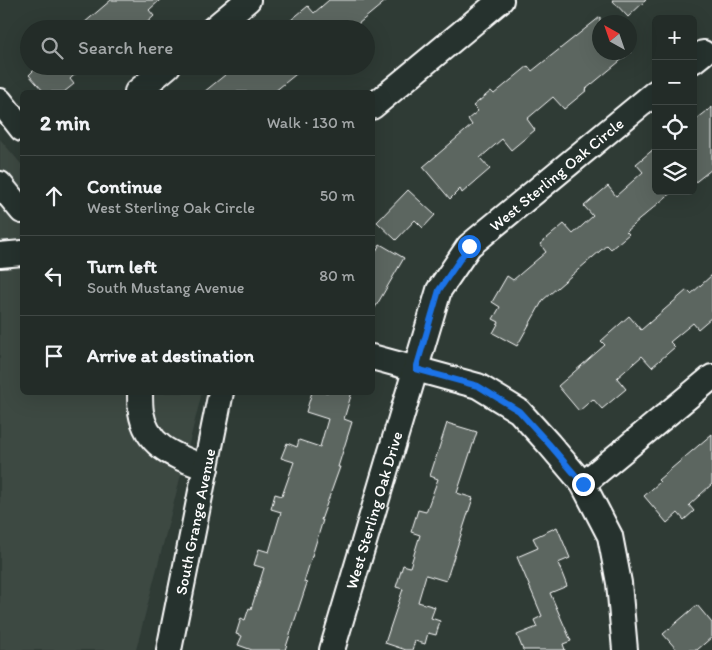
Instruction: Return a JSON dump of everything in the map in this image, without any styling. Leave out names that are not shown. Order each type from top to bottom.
[{"type":"street","points":[[224,20],[248,0]]},
{"type":"street","points":[[375,105],[501,0]]},
{"type":"street","points":[[139,90],[157,75]]},
{"type":"street","name":"West Sterling Oak Circle","points":[[416,369],[439,290],[469,246],[652,95]]},
{"type":"street","points":[[0,101],[20,126]]},
{"type":"street","points":[[0,184],[20,209]]},
{"type":"street","points":[[0,255],[20,253]]},
{"type":"street","points":[[375,358],[478,386],[519,411],[549,444],[583,484],[610,536],[619,583],[625,650]]},
{"type":"street","name":"West Sterling Oak Drive","points":[[332,650],[416,369]]},
{"type":"street","points":[[583,484],[712,377]]},
{"type":"street","points":[[140,395],[141,412],[146,430],[156,444],[171,453],[206,468]]},
{"type":"street","name":"South Grange Avenue","points":[[169,650],[220,395]]},
{"type":"shaded area","points":[[0,139],[20,163],[20,395],[201,395],[136,650],[0,650]]},
{"type":"building","points":[[111,0],[160,0],[149,10],[154,16],[150,20],[88,20]]},
{"type":"building","points":[[329,0],[387,0],[363,20],[291,20],[308,6],[314,13]]},
{"type":"building","points":[[612,0],[646,0],[630,15],[626,15]]},
{"type":"building","points":[[592,23],[592,60],[621,60],[564,109],[553,97],[527,119],[535,130],[511,150],[502,139],[480,158],[490,169],[462,193],[460,189],[450,199],[423,167],[472,125],[468,119],[478,111],[473,106],[491,91],[494,94],[528,66],[532,71]]},
{"type":"building","points":[[29,75],[74,75],[70,79],[74,84],[66,90],[42,90]]},
{"type":"building","points":[[225,75],[295,75],[276,90],[206,90]]},
{"type":"building","points":[[712,107],[712,169],[697,181],[697,150],[697,119]]},
{"type":"building","points":[[652,150],[652,195],[668,195],[626,231],[629,234],[611,249],[607,245],[543,300],[517,346],[493,333],[499,322],[493,319],[500,307],[492,302],[507,276],[513,280],[546,252],[540,244],[564,224],[573,234],[593,216],[584,206],[608,186],[616,196],[643,172],[636,164]]},
{"type":"building","points":[[408,190],[435,215],[423,228],[415,220],[396,240],[377,222]]},
{"type":"building","points":[[380,244],[404,258],[375,308],[375,253]]},
{"type":"building","points":[[712,275],[712,317],[698,329],[693,323],[670,342],[675,347],[652,367],[642,356],[617,378],[626,389],[602,409],[593,399],[579,411],[558,386],[605,345],[601,341],[629,316],[641,330],[687,290],[691,294]]},
{"type":"building","points":[[311,395],[351,395],[344,419],[352,422],[338,467],[340,467],[321,520],[323,520],[304,582],[307,583],[285,650],[252,650],[238,645],[242,636],[236,634],[241,618],[245,620],[249,608],[251,609],[264,568],[254,565],[259,549],[269,552],[281,512],[271,509],[275,494],[282,496],[294,462],[281,458],[287,443],[297,447],[299,440],[320,447],[328,419],[306,412]]},
{"type":"building","points":[[447,423],[477,432],[457,493],[473,498],[446,581],[426,575],[418,602],[435,607],[431,618],[440,621],[436,635],[428,633],[425,644],[415,641],[412,650],[406,650],[385,643],[403,589],[396,587],[403,565],[410,567],[420,535],[411,532],[418,510],[426,512],[438,479],[430,476]]},
{"type":"building","points":[[712,434],[712,484],[689,505],[694,511],[684,520],[678,513],[667,523],[644,496],[660,482],[658,480]]},
{"type":"building","points":[[557,527],[570,558],[558,563],[567,586],[550,593],[571,641],[563,644],[565,650],[523,650],[517,635],[537,627],[534,620],[542,616],[517,557],[538,548],[533,538]]},
{"type":"building","points":[[697,605],[712,623],[712,637],[697,650],[677,650],[663,634]]},
{"type":"route","points":[[469,246],[439,290],[416,369],[478,386],[519,411],[583,484]]}]
